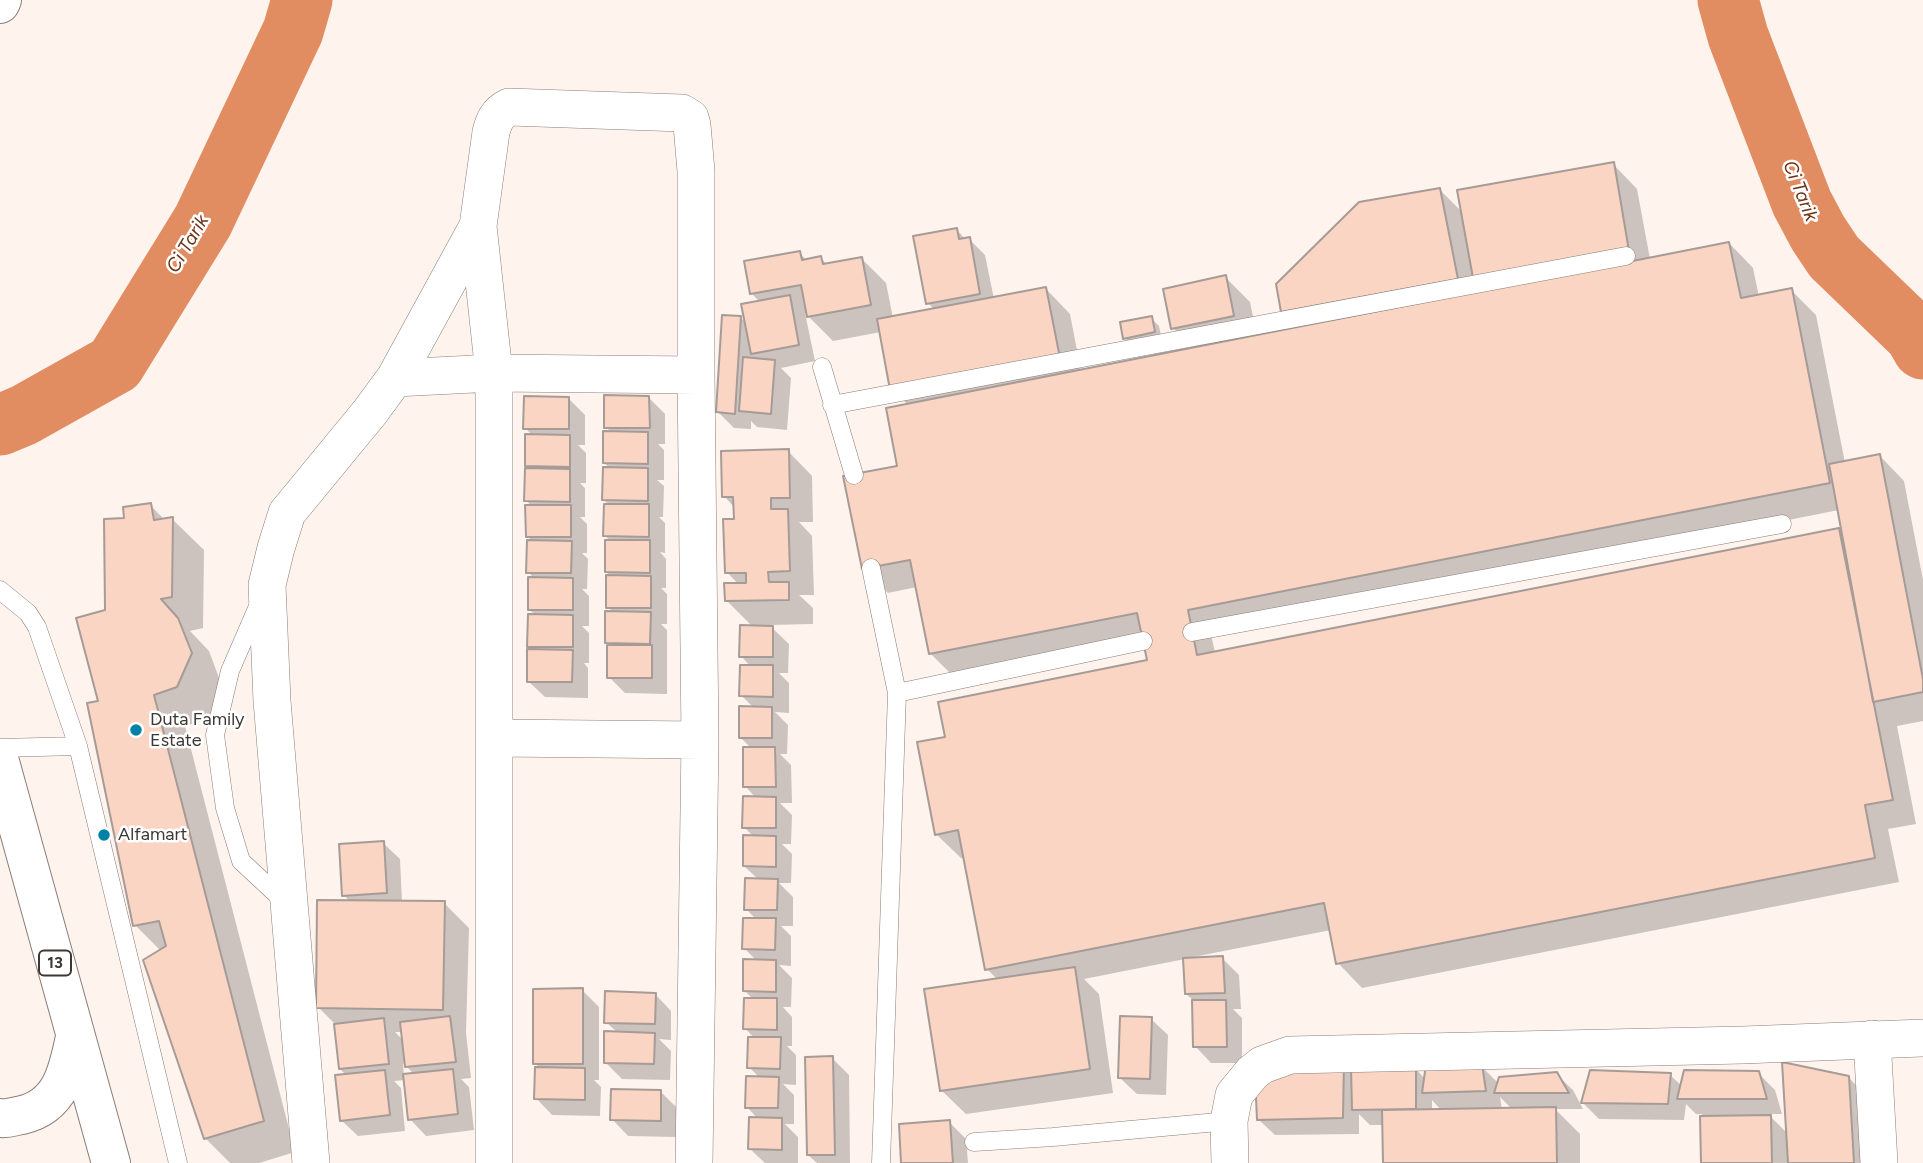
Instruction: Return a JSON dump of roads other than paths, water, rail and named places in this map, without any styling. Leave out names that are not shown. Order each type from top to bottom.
[{"type":"highway","name":"13","points":[[0,762],[111,1163]]},
{"type":"highway","points":[[0,1118],[30,1113],[50,1102],[68,1074],[75,1037]]},
{"type":"street","points":[[494,1163],[494,373],[478,226],[494,120],[501,111],[509,107],[682,113],[690,118],[694,140],[700,740],[694,1163]]},
{"type":"street","points":[[311,1163],[272,701],[267,585],[288,513],[395,379],[478,226]]},
{"type":"street","points":[[395,379],[494,373],[696,375]]},
{"type":"street","points":[[495,738],[700,740]]},
{"type":"street","points":[[1230,1163],[1229,1121],[1234,1095],[1262,1065],[1290,1055],[1742,1045],[1923,1038]]},
{"type":"street","points":[[1872,1039],[1879,1163]]},
{"type":"lane","points":[[832,405],[1626,256]]},
{"type":"lane","points":[[822,367],[854,475]]},
{"type":"lane","points":[[1192,632],[1782,524]]},
{"type":"lane","points":[[871,568],[897,693],[881,1163]]},
{"type":"lane","points":[[267,585],[230,671],[215,736],[225,808],[241,861],[290,907]]},
{"type":"lane","points":[[0,590],[28,613],[37,626],[78,746],[178,1163]]},
{"type":"lane","points":[[897,693],[1143,641]]},
{"type":"lane","points":[[0,748],[78,746]]},
{"type":"lane","points":[[974,1142],[1052,1138],[1229,1121]]},
{"type":"waterway","name":"Ci Tarik","points":[[0,425],[24,415],[115,364],[203,221],[293,31],[302,0]]},
{"type":"waterway","name":"Ci Tarik","points":[[1728,0],[1738,36],[1802,203],[1818,233],[1834,257],[1915,335],[1923,349]]},
{"type":"place","name":"Duta Family Estate","points":[[136,730]]},
{"type":"place","name":"Alfamart","points":[[104,835]]}]
